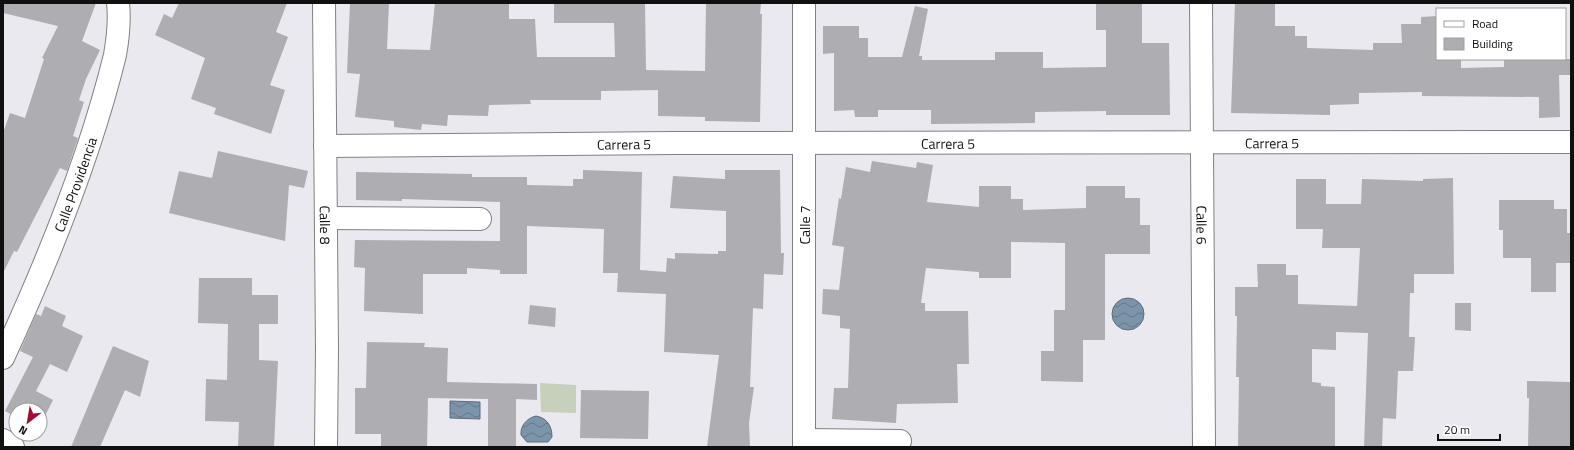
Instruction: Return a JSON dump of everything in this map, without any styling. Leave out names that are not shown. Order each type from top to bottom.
[{"type":"street","name":"Calle Providencia","points":[[3,358],[22,316],[84,160],[115,55],[120,14],[118,3]]},
{"type":"street","name":"Calle 8","points":[[324,3],[326,447]]},
{"type":"street","name":"Calle 7","points":[[804,3],[804,444]]},
{"type":"street","name":"Calle 6","points":[[1201,3],[1204,447]]},
{"type":"street","name":"Carrera 5","points":[[325,146],[804,143],[1571,142]]},
{"type":"street","points":[[326,218],[480,219]]},
{"type":"street","points":[[3,440],[13,447]]},
{"type":"street","points":[[804,444],[900,441]]},
{"type":"green space","points":[[540,383],[576,385],[576,413],[541,412]]},
{"type":"water","points":[[1125,298],[1131,298],[1141,305],[1144,314],[1143,320],[1137,327],[1131,330],[1125,330],[1115,323],[1112,317],[1112,311],[1119,301]]},
{"type":"water","points":[[450,401],[480,402],[480,419],[450,418]]},
{"type":"water","points":[[536,416],[546,421],[550,426],[552,437],[548,442],[527,442],[521,435],[525,423]]},
{"type":"building","points":[[3,3],[96,3],[82,41],[100,50],[86,79],[79,100],[84,102],[73,136],[78,138],[67,171],[60,168],[17,252],[14,251],[3,273],[3,133],[10,113],[25,118],[44,59],[42,58],[58,26],[3,13]]},
{"type":"building","points":[[179,3],[287,3],[276,32],[288,37],[270,85],[285,90],[271,134],[214,114],[216,108],[191,99],[205,58],[155,35],[164,14],[172,18]]},
{"type":"building","points":[[350,3],[389,3],[387,49],[430,50],[435,3],[509,3],[509,19],[535,19],[537,57],[615,57],[614,23],[554,23],[554,3],[645,3],[646,70],[705,71],[706,3],[761,3],[760,122],[705,121],[705,117],[658,116],[658,90],[601,91],[601,100],[530,100],[531,104],[489,105],[488,116],[448,115],[447,126],[422,124],[421,130],[394,127],[394,121],[355,117],[360,74],[347,73]]},
{"type":"building","points":[[1096,3],[1142,3],[1142,43],[1169,43],[1170,115],[1106,115],[1106,111],[1035,112],[1035,123],[931,124],[931,110],[878,110],[878,117],[855,117],[854,110],[834,111],[834,53],[823,54],[823,26],[859,26],[859,38],[868,38],[868,57],[902,57],[915,6],[928,9],[919,56],[922,56],[922,60],[995,60],[995,52],[1043,52],[1043,68],[1106,67],[1106,30],[1096,30]]},
{"type":"building","points":[[1235,3],[1275,3],[1275,26],[1295,26],[1295,36],[1307,36],[1307,48],[1373,50],[1373,43],[1402,43],[1401,24],[1421,24],[1421,17],[1436,16],[1436,60],[1461,60],[1461,68],[1504,67],[1504,60],[1571,59],[1571,75],[1559,75],[1560,117],[1539,118],[1539,97],[1422,96],[1422,92],[1359,93],[1359,104],[1330,105],[1330,115],[1231,113]]},
{"type":"building","points":[[218,151],[308,171],[304,188],[289,185],[285,241],[169,213],[179,171],[212,178]]},
{"type":"building","points":[[872,161],[916,168],[917,162],[933,165],[927,202],[979,207],[979,186],[1011,186],[1011,199],[1023,199],[1023,210],[1086,208],[1086,186],[1125,186],[1125,198],[1140,198],[1140,225],[1150,225],[1150,254],[1105,254],[1105,340],[1083,340],[1083,382],[1041,381],[1041,351],[1054,351],[1054,310],[1065,310],[1065,243],[1011,242],[1011,278],[979,278],[979,272],[926,268],[921,303],[925,303],[925,311],[968,311],[969,364],[957,364],[958,403],[897,404],[896,423],[832,419],[834,388],[848,388],[850,329],[840,328],[840,316],[822,314],[823,289],[839,290],[844,247],[832,245],[839,198],[841,199],[846,167],[870,172]]},
{"type":"building","points":[[583,170],[642,172],[640,270],[666,272],[667,258],[675,259],[675,253],[718,254],[718,251],[726,251],[726,211],[670,208],[673,176],[725,179],[725,170],[780,170],[781,253],[784,253],[783,275],[764,274],[763,309],[753,308],[750,387],[754,387],[749,423],[750,447],[707,447],[719,355],[664,352],[666,294],[617,292],[618,273],[603,273],[604,229],[527,226],[527,274],[500,274],[500,270],[467,268],[467,274],[423,274],[423,314],[364,311],[365,268],[354,267],[355,240],[500,241],[500,202],[402,199],[402,201],[356,200],[356,172],[472,174],[472,177],[527,177],[527,185],[573,186],[573,179],[583,179]]},
{"type":"building","points":[[1453,178],[1454,274],[1414,274],[1414,293],[1410,293],[1409,337],[1415,337],[1413,371],[1398,371],[1396,419],[1383,418],[1382,447],[1364,447],[1368,333],[1336,332],[1336,350],[1312,349],[1312,382],[1321,383],[1321,386],[1335,387],[1335,447],[1238,447],[1239,377],[1236,377],[1237,316],[1235,316],[1235,287],[1258,287],[1257,264],[1286,264],[1286,275],[1298,275],[1298,304],[1357,306],[1360,248],[1322,248],[1323,229],[1296,229],[1296,179],[1326,179],[1326,204],[1361,204],[1362,179],[1423,181],[1423,179]]},
{"type":"building","points":[[1499,200],[1554,200],[1554,209],[1567,209],[1567,233],[1571,233],[1571,263],[1556,263],[1556,292],[1531,292],[1531,258],[1503,258],[1503,230],[1499,230]]},
{"type":"building","points":[[199,278],[252,278],[252,295],[278,295],[278,324],[259,324],[259,360],[278,361],[274,447],[238,447],[239,422],[205,421],[206,379],[227,380],[228,324],[198,323]]},
{"type":"building","points":[[1455,303],[1471,303],[1471,331],[1455,330]]},
{"type":"building","points":[[530,305],[556,308],[555,327],[528,324]]},
{"type":"building","points":[[45,306],[66,316],[62,326],[83,336],[67,372],[50,364],[36,391],[53,400],[48,410],[48,402],[10,402],[33,357],[20,351],[36,314],[41,316]]},
{"type":"building","points":[[367,342],[425,343],[424,347],[448,348],[447,382],[537,384],[537,400],[516,399],[516,447],[488,447],[488,399],[428,398],[427,447],[381,447],[381,434],[355,434],[355,388],[366,388]]},
{"type":"building","points":[[113,346],[149,361],[140,397],[125,390],[100,447],[71,447]]},
{"type":"building","points":[[1527,381],[1571,382],[1571,447],[1528,447],[1529,398],[1527,398]]},
{"type":"building","points":[[581,390],[649,391],[648,439],[580,438]]},
{"type":"building","points":[[8,405],[8,413],[5,411]]}]
